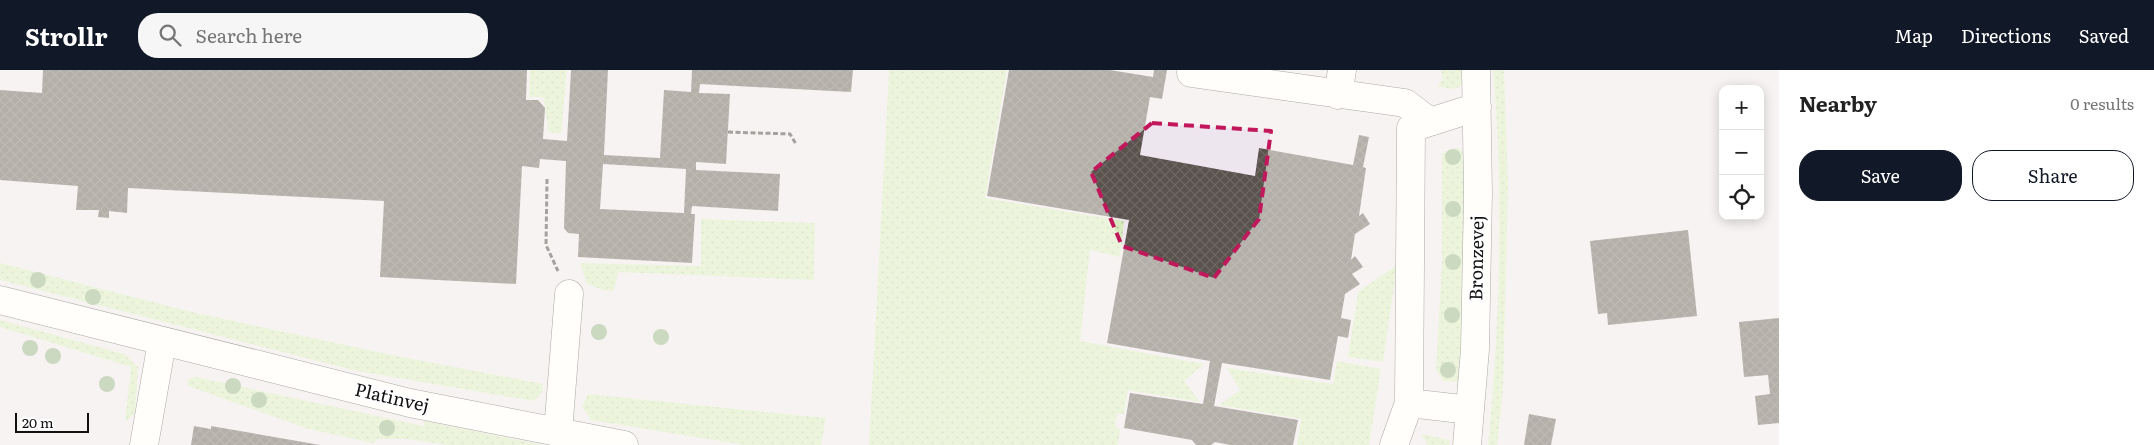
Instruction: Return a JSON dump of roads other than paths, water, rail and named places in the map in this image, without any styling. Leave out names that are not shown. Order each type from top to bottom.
[{"type":"street","name":"Bronzevej","points":[[1467,445],[1475,330],[1478,193],[1476,70]]},
{"type":"street","points":[[1191,72],[1340,82],[1405,103],[1430,122]]},
{"type":"street","points":[[1394,445],[1409,403],[1411,128],[1477,107]]},
{"type":"street","points":[[558,432],[569,294]]},
{"type":"street","name":"Platinvej","points":[[0,300],[410,403],[624,445]]},
{"type":"street","points":[[144,445],[162,342]]},
{"type":"street","points":[[1409,403],[1470,410]]}]
